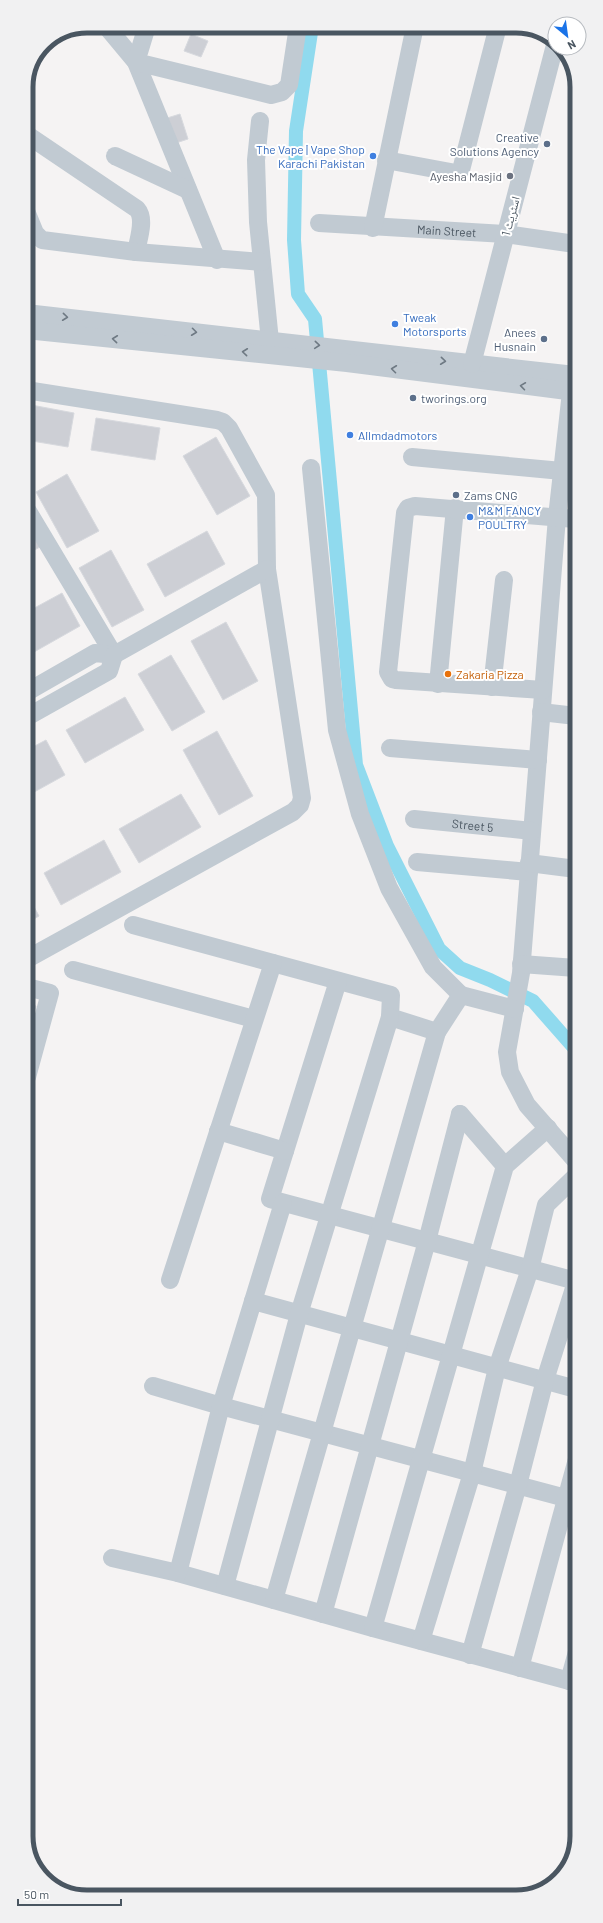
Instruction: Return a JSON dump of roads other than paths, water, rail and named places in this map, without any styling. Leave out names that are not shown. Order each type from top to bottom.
[{"type":"street","points":[[112,33],[136,62],[217,260]]},
{"type":"street","points":[[136,62],[145,33]]},
{"type":"street","points":[[136,62],[271,94],[282,92],[289,85],[297,33]]},
{"type":"street","points":[[373,228],[413,33]]},
{"type":"street","points":[[386,160],[456,174],[461,170],[496,33]]},
{"type":"street","name":"اسٹریٹ 1","points":[[472,364],[552,56]]},
{"type":"street","points":[[260,121],[256,160],[258,222],[262,262],[279,347]]},
{"type":"street","points":[[33,139],[140,212],[141,220],[136,252]]},
{"type":"street","points":[[115,156],[188,190]]},
{"type":"street","name":"Main Street","points":[[318,224],[505,234],[570,243]]},
{"type":"street","points":[[33,228],[35,233],[42,240],[136,252],[217,260],[262,262]]},
{"type":"street","points":[[33,314],[348,356],[553,381],[570,376]]},
{"type":"street","points":[[33,330],[279,347]]},
{"type":"street","points":[[348,356],[472,364],[553,381],[570,390]]},
{"type":"street","points":[[33,391],[223,422],[229,428],[266,495],[267,569],[302,798],[300,805],[293,812],[33,956]]},
{"type":"street","points":[[570,414],[557,517],[521,969],[516,1006],[507,1052],[510,1072],[527,1105],[570,1154]]},
{"type":"street","points":[[412,457],[562,471]]},
{"type":"street","points":[[311,468],[337,730],[360,814],[389,888],[433,966],[461,995],[516,1006]]},
{"type":"street","points":[[543,690],[438,684],[392,679],[388,672],[405,513],[412,506],[455,508],[570,518]]},
{"type":"street","points":[[438,684],[455,508]]},
{"type":"street","points":[[33,520],[114,655],[109,671],[34,713]]},
{"type":"street","points":[[33,688],[95,654],[114,655],[267,569]]},
{"type":"street","points":[[492,687],[504,580]]},
{"type":"street","points":[[541,712],[570,715]]},
{"type":"street","points":[[390,748],[538,760]]},
{"type":"street","name":"Street 5","points":[[414,820],[532,831]]},
{"type":"street","points":[[417,862],[570,869]]},
{"type":"street","points":[[132,925],[391,995],[390,1017],[299,1314],[269,1419],[226,1586]]},
{"type":"street","points":[[170,1280],[273,963]]},
{"type":"street","points":[[521,969],[570,968]]},
{"type":"street","points":[[73,970],[254,1019]]},
{"type":"street","points":[[338,981],[270,1199],[570,1280]]},
{"type":"street","points":[[33,989],[50,993],[33,1055]]},
{"type":"street","points":[[274,1600],[437,1032],[461,995]]},
{"type":"street","points":[[390,1017],[437,1032]]},
{"type":"street","points":[[323,1614],[427,1241],[460,1114],[505,1166]]},
{"type":"street","points":[[373,1628],[505,1166],[548,1128]]},
{"type":"street","points":[[218,1131],[285,1151]]},
{"type":"street","points":[[422,1641],[472,1473],[498,1368],[530,1269],[546,1205],[570,1182]]},
{"type":"street","points":[[178,1572],[221,1406],[283,1202]]},
{"type":"street","points":[[470,1654],[518,1485],[545,1380],[570,1301]]},
{"type":"street","points":[[253,1302],[570,1387]]},
{"type":"street","points":[[153,1386],[269,1419],[570,1499]]},
{"type":"street","points":[[520,1668],[570,1502]]},
{"type":"street","points":[[112,1558],[178,1572],[373,1628],[570,1681]]},
{"type":"waterway","points":[[311,33],[296,131],[294,240],[298,294],[315,319],[356,765],[387,846],[439,949],[460,968],[490,980],[533,1001],[570,1043]]},
{"type":"place","name":"Creative Solutions Agency","points":[[547,144]]},
{"type":"place","name":"The Vape | Vape Shop Karachi Pakistan","points":[[373,156]]},
{"type":"place","name":"Ayesha Masjid","points":[[510,176]]},
{"type":"place","name":"Tweak Motorsports","points":[[395,324]]},
{"type":"place","name":"Anees Husnain","points":[[544,339]]},
{"type":"place","name":"tworings.org","points":[[413,398]]},
{"type":"place","name":"AlImdadmotors","points":[[350,435]]},
{"type":"place","name":"Zams CNG","points":[[456,495]]},
{"type":"place","name":"M&M FANCY POULTRY","points":[[470,517]]},
{"type":"place","name":"Zakaria Pizza","points":[[448,674]]}]
